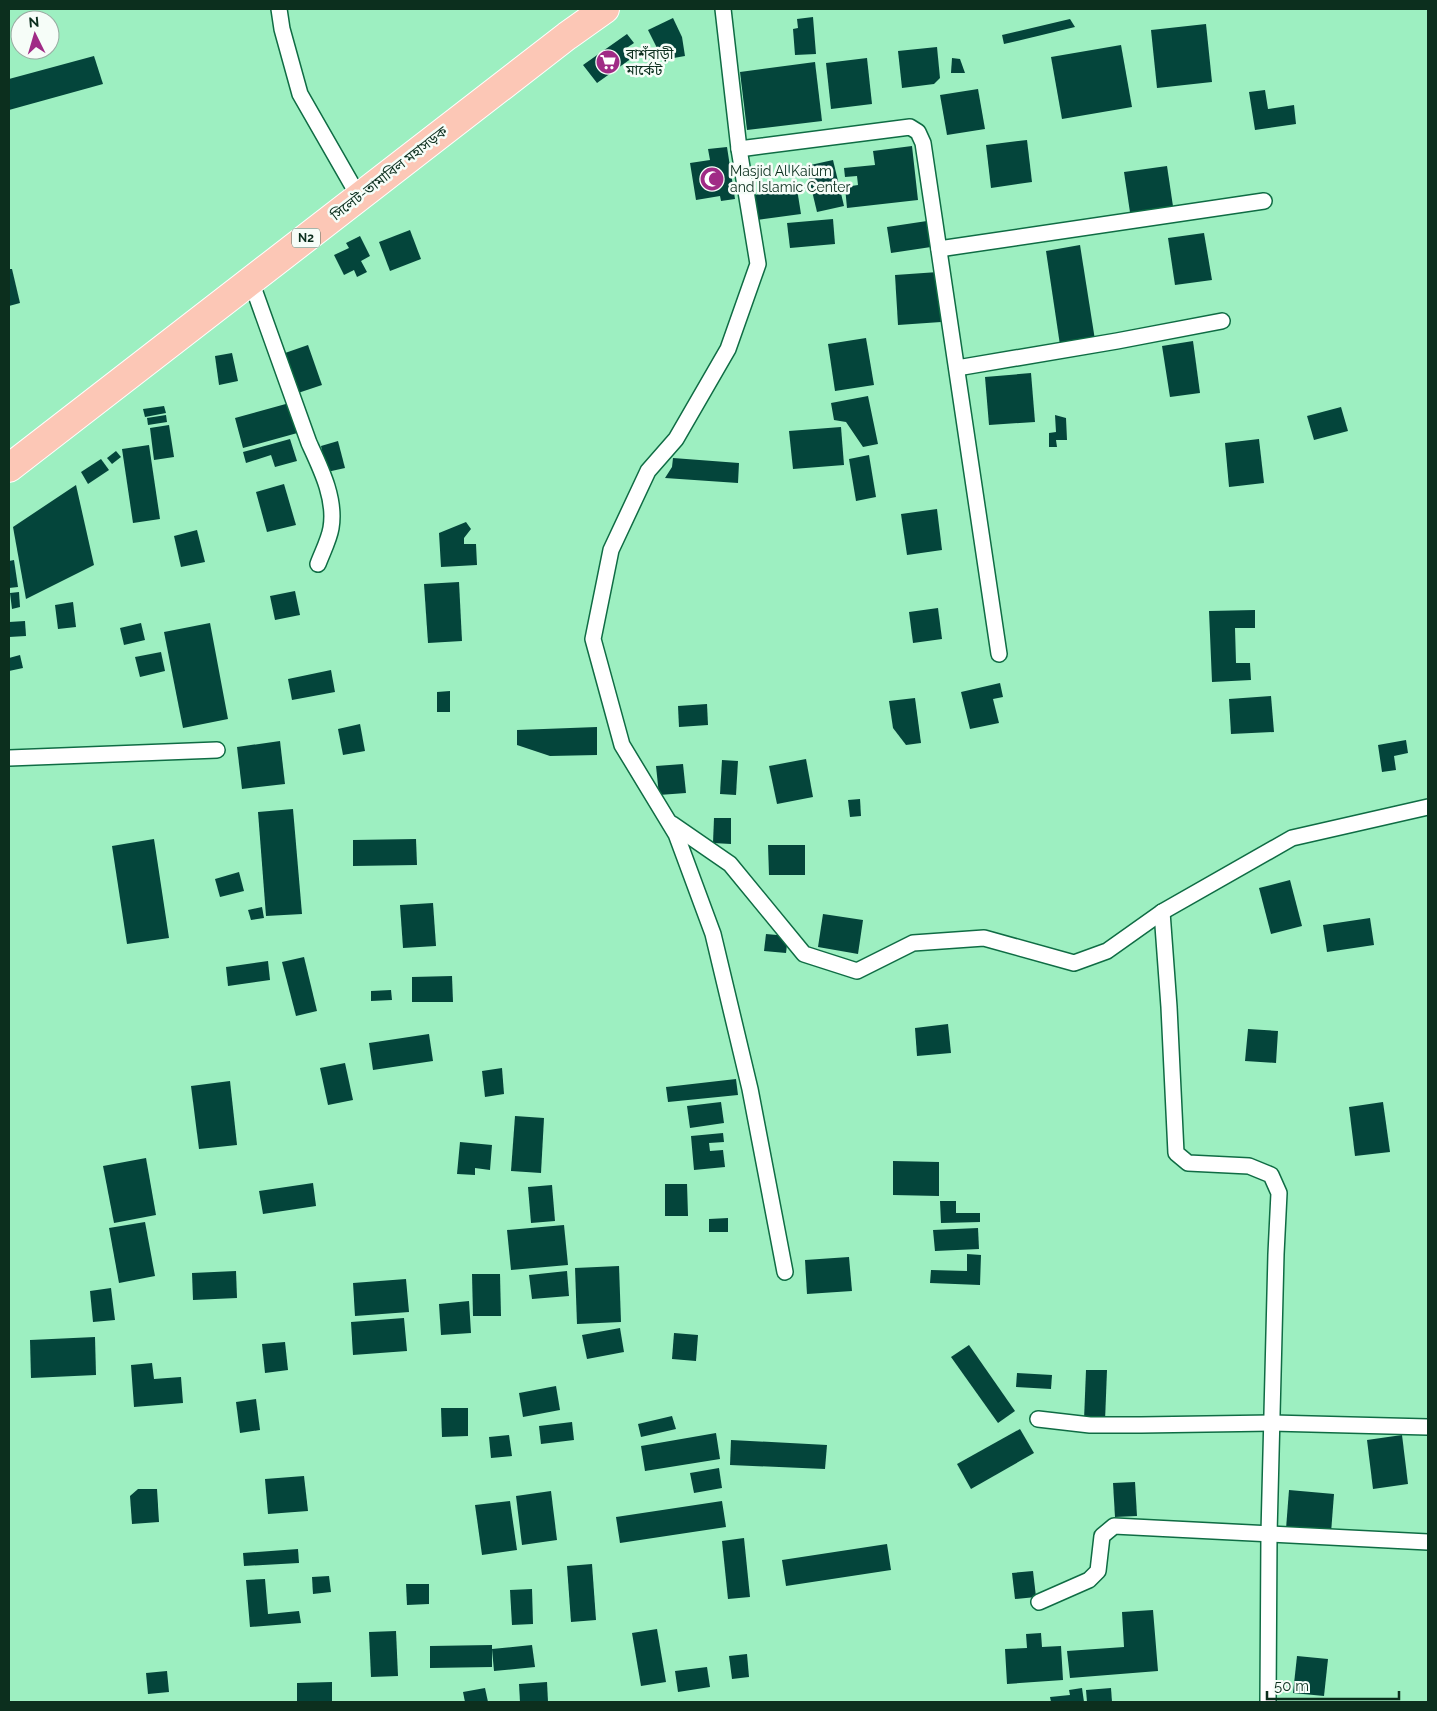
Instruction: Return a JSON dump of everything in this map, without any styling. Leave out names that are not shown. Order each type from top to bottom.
[{"type":"highway","name":"সিলেট-তামাবিল মহাসড়ক","points":[[9,468],[567,36],[605,9]]},
{"type":"street","points":[[279,9],[282,29],[300,94],[359,197]]},
{"type":"street","points":[[723,9],[738,149],[758,264],[728,349],[676,439],[648,470],[611,550],[593,640],[622,745],[676,834],[713,934],[750,1089],[785,1272]]},
{"type":"street","points":[[738,149],[910,127],[918,132],[923,143],[999,654]]},
{"type":"street","points":[[939,249],[1264,201]]},
{"type":"street","points":[[251,281],[309,443],[330,495],[331,528],[318,564]]},
{"type":"street","points":[[957,368],[1222,321]]},
{"type":"street","points":[[9,758],[217,750]]},
{"type":"street","points":[[669,822],[730,864],[804,954],[857,971],[913,943],[984,938],[1074,963],[1107,951],[1162,912],[1292,838],[1428,807]]},
{"type":"street","points":[[1162,912],[1176,1153],[1188,1163],[1249,1166],[1271,1175],[1279,1193],[1269,1534],[1268,1702]]},
{"type":"street","points":[[1038,1419],[1090,1425],[1272,1423],[1428,1427]]},
{"type":"street","points":[[1040,1602],[1089,1580],[1098,1571],[1102,1536],[1114,1526],[1428,1542]]},
{"type":"building","points":[[813,17],[816,54],[795,55],[793,29],[798,28],[797,19]]},
{"type":"building","points":[[673,18],[682,37],[685,56],[668,59],[657,48],[648,30]]},
{"type":"building","points":[[1070,19],[1075,27],[1004,44],[1002,35]]},
{"type":"building","points":[[1206,24],[1212,82],[1157,88],[1151,30]]},
{"type":"building","name":"বাশঁবাড়ী মার্কেট","points":[[627,34],[634,43],[625,49],[632,58],[597,83],[583,65]]},
{"type":"building","points":[[1121,45],[1132,107],[1062,119],[1051,57]]},
{"type":"building","points":[[937,47],[940,78],[934,84],[902,88],[898,51]]},
{"type":"building","points":[[94,56],[103,84],[9,110],[9,79]]},
{"type":"building","points":[[867,58],[872,104],[831,109],[826,63]]},
{"type":"building","points":[[952,58],[960,59],[965,73],[951,73]]},
{"type":"building","points":[[815,62],[822,121],[747,130],[740,72]]},
{"type":"building","points":[[978,89],[985,129],[947,135],[940,95]]},
{"type":"building","points":[[1265,90],[1268,109],[1294,105],[1296,124],[1255,130],[1249,92]]},
{"type":"building","points":[[1027,140],[1032,182],[991,188],[986,145]]},
{"type":"building","points":[[912,146],[918,200],[847,208],[845,187],[858,185],[857,176],[845,177],[844,168],[875,165],[873,151]]},
{"type":"building","name":"Masjid Al Kaium and Islamic Center","points":[[727,147],[735,199],[721,201],[720,196],[696,200],[690,163],[710,160],[708,149]]},
{"type":"building","points":[[833,160],[844,206],[817,212],[806,166]]},
{"type":"building","points":[[802,164],[803,174],[782,176],[781,165]]},
{"type":"building","points":[[1167,166],[1174,213],[1131,219],[1124,172]]},
{"type":"building","points":[[797,189],[801,214],[757,220],[754,195]]},
{"type":"building","points":[[833,219],[835,244],[790,248],[787,223]]},
{"type":"building","points":[[927,221],[931,247],[891,253],[887,227]]},
{"type":"building","points":[[410,230],[421,259],[390,271],[379,242]]},
{"type":"building","points":[[1204,233],[1212,280],[1175,285],[1168,238]]},
{"type":"building","points":[[360,236],[370,256],[361,261],[367,272],[357,277],[354,270],[344,275],[334,255],[349,248],[346,243]]},
{"type":"building","points":[[1080,245],[1095,340],[1060,345],[1046,251]]},
{"type":"building","points":[[9,269],[12,269],[20,303],[9,306]]},
{"type":"building","points":[[938,272],[941,322],[898,325],[895,275]]},
{"type":"building","points":[[866,338],[874,385],[835,391],[828,344]]},
{"type":"building","points":[[1193,341],[1200,393],[1170,397],[1162,346]]},
{"type":"building","points":[[308,345],[322,385],[298,393],[285,353]]},
{"type":"building","points":[[232,353],[238,381],[219,385],[215,356]]},
{"type":"building","points":[[1031,373],[1035,422],[989,425],[985,377]]},
{"type":"building","points":[[868,396],[878,444],[863,447],[846,422],[834,420],[831,403]]},
{"type":"building","points":[[293,402],[301,432],[243,448],[235,418]]},
{"type":"building","points":[[164,406],[166,413],[145,417],[143,409]]},
{"type":"building","points":[[1341,407],[1348,431],[1314,440],[1307,416]]},
{"type":"building","points":[[166,415],[167,422],[148,425],[147,418]]},
{"type":"building","points":[[1055,415],[1066,418],[1067,440],[1056,440],[1057,447],[1049,447],[1049,433],[1056,432]]},
{"type":"building","points":[[169,425],[174,457],[154,460],[150,428]]},
{"type":"building","points":[[841,427],[844,465],[793,469],[789,431]]},
{"type":"building","points":[[290,439],[297,461],[275,467],[271,455],[246,463],[243,452]]},
{"type":"building","points":[[1259,439],[1264,483],[1229,487],[1225,443]]},
{"type":"building","points":[[338,441],[345,468],[327,472],[321,446]]},
{"type":"building","points":[[149,445],[160,519],[133,523],[122,449]]},
{"type":"building","points":[[116,451],[121,457],[112,464],[107,458]]},
{"type":"building","points":[[869,455],[876,497],[856,501],[849,459]]},
{"type":"building","points":[[673,458],[739,463],[738,483],[665,478],[672,467]]},
{"type":"building","points":[[101,459],[109,470],[88,484],[81,472]]},
{"type":"building","points":[[284,484],[296,525],[267,532],[256,492]]},
{"type":"building","points":[[76,485],[94,565],[26,599],[13,527]]},
{"type":"building","points":[[937,509],[942,550],[907,555],[901,514]]},
{"type":"building","points":[[466,522],[471,529],[464,538],[464,544],[476,544],[477,565],[441,567],[439,533]]},
{"type":"building","points":[[197,530],[205,562],[181,567],[174,536]]},
{"type":"building","points":[[14,560],[18,587],[9,588],[9,561]]},
{"type":"building","points":[[459,582],[462,641],[428,643],[424,584]]},
{"type":"building","points":[[295,591],[300,615],[275,620],[270,596]]},
{"type":"building","points":[[19,592],[20,607],[12,609],[10,593]]},
{"type":"building","points":[[73,602],[76,627],[58,629],[55,605]]},
{"type":"building","points":[[938,608],[942,639],[913,643],[909,612]]},
{"type":"building","points":[[1255,610],[1255,628],[1235,628],[1236,663],[1250,663],[1251,680],[1212,682],[1209,611]]},
{"type":"building","points":[[25,621],[26,636],[9,637],[9,622]]},
{"type":"building","points":[[141,623],[145,640],[124,645],[120,628]]},
{"type":"building","points":[[210,623],[228,719],[183,728],[164,632]]},
{"type":"building","points":[[161,652],[165,671],[140,677],[135,657]]},
{"type":"building","points":[[20,655],[23,668],[9,671],[9,658]]},
{"type":"building","points":[[331,670],[335,692],[292,700],[288,679]]},
{"type":"building","points":[[1000,683],[1003,697],[993,699],[999,723],[970,729],[961,692]]},
{"type":"building","points":[[450,691],[450,712],[437,712],[437,692]]},
{"type":"building","points":[[1271,696],[1274,732],[1231,734],[1229,699]]},
{"type":"building","points":[[915,698],[921,743],[906,745],[893,728],[889,701]]},
{"type":"building","points":[[707,704],[708,725],[679,727],[678,706]]},
{"type":"building","points":[[360,724],[365,751],[343,755],[338,729]]},
{"type":"building","points":[[597,727],[597,755],[550,756],[517,745],[517,730]]},
{"type":"building","points":[[1406,740],[1408,753],[1394,756],[1396,770],[1382,772],[1378,745]]},
{"type":"building","points":[[280,741],[285,784],[242,789],[237,747]]},
{"type":"building","points":[[806,759],[813,797],[777,804],[769,766]]},
{"type":"building","points":[[722,760],[738,761],[736,795],[720,794]]},
{"type":"building","points":[[683,764],[686,793],[659,795],[656,766]]},
{"type":"building","points":[[860,799],[861,816],[850,817],[848,800]]},
{"type":"building","points":[[293,809],[302,914],[266,916],[258,812]]},
{"type":"building","points":[[714,818],[731,818],[731,844],[713,843]]},
{"type":"building","points":[[154,839],[169,938],[127,944],[112,846]]},
{"type":"building","points":[[416,839],[417,865],[353,866],[353,840]]},
{"type":"building","points":[[768,845],[805,845],[805,875],[769,875]]},
{"type":"building","points":[[239,872],[244,891],[220,897],[215,879]]},
{"type":"building","points":[[1290,880],[1302,926],[1271,934],[1259,888]]},
{"type":"building","points":[[433,903],[436,946],[403,948],[400,905]]},
{"type":"building","points":[[262,907],[264,918],[251,920],[248,910]]},
{"type":"building","points":[[823,914],[863,920],[858,954],[818,947]]},
{"type":"building","points":[[1370,918],[1374,945],[1327,952],[1323,925]]},
{"type":"building","points":[[766,934],[788,936],[786,953],[764,951]]},
{"type":"building","points":[[304,957],[317,1011],[296,1016],[282,962]]},
{"type":"building","points":[[268,961],[270,980],[228,986],[226,967]]},
{"type":"building","points":[[452,976],[453,1002],[412,1002],[412,977]]},
{"type":"building","points":[[391,990],[392,1000],[371,1001],[371,991]]},
{"type":"building","points":[[948,1024],[951,1053],[917,1056],[915,1028]]},
{"type":"building","points":[[1248,1029],[1278,1031],[1276,1063],[1245,1061]]},
{"type":"building","points":[[429,1034],[433,1061],[373,1070],[369,1043]]},
{"type":"building","points":[[345,1063],[353,1100],[328,1105],[320,1068]]},
{"type":"building","points":[[502,1068],[504,1094],[485,1097],[482,1071]]},
{"type":"building","points":[[736,1079],[738,1095],[668,1102],[666,1087]]},
{"type":"building","points":[[230,1081],[237,1145],[199,1149],[191,1086]]},
{"type":"building","points":[[721,1102],[724,1123],[690,1128],[687,1106]]},
{"type":"building","points":[[1383,1102],[1390,1152],[1355,1156],[1349,1107]]},
{"type":"building","points":[[515,1116],[544,1118],[541,1173],[511,1171]]},
{"type":"building","points":[[723,1133],[724,1142],[709,1143],[710,1151],[723,1150],[725,1167],[694,1170],[691,1136]]},
{"type":"building","points":[[460,1142],[492,1145],[490,1170],[475,1168],[475,1175],[457,1174]]},
{"type":"building","points":[[146,1158],[156,1215],[114,1223],[103,1166]]},
{"type":"building","points":[[893,1161],[939,1162],[939,1196],[893,1195]]},
{"type":"building","points":[[313,1183],[316,1206],[263,1214],[259,1191]]},
{"type":"building","points":[[665,1184],[687,1184],[688,1216],[665,1216]]},
{"type":"building","points":[[552,1185],[555,1221],[531,1223],[528,1187]]},
{"type":"building","points":[[940,1201],[956,1201],[956,1213],[980,1213],[980,1222],[941,1223]]},
{"type":"building","points":[[728,1218],[728,1232],[709,1232],[709,1219]]},
{"type":"building","points":[[145,1222],[155,1276],[119,1283],[109,1228]]},
{"type":"building","points":[[564,1225],[568,1265],[511,1270],[507,1230]]},
{"type":"building","points":[[978,1228],[979,1249],[935,1251],[933,1230]]},
{"type":"building","points":[[967,1254],[981,1255],[980,1285],[930,1283],[931,1270],[967,1271]]},
{"type":"building","points":[[849,1257],[852,1291],[807,1294],[805,1260]]},
{"type":"building","points":[[619,1266],[621,1322],[577,1324],[575,1268]]},
{"type":"building","points":[[236,1271],[237,1298],[193,1300],[192,1273]]},
{"type":"building","points":[[567,1271],[569,1296],[532,1299],[529,1275]]},
{"type":"building","points":[[472,1274],[500,1274],[501,1316],[473,1316]]},
{"type":"building","points":[[406,1279],[409,1312],[355,1316],[353,1283]]},
{"type":"building","points":[[111,1288],[115,1320],[93,1322],[90,1291]]},
{"type":"building","points":[[469,1301],[471,1333],[441,1335],[439,1304]]},
{"type":"building","points":[[404,1318],[407,1351],[353,1355],[351,1322]]},
{"type":"building","points":[[620,1328],[624,1352],[587,1359],[582,1335]]},
{"type":"building","points":[[674,1333],[698,1335],[696,1361],[672,1359]]},
{"type":"building","points":[[95,1337],[96,1375],[31,1378],[30,1340]]},
{"type":"building","points":[[285,1342],[288,1370],[265,1373],[262,1344]]},
{"type":"building","points":[[969,1345],[1015,1411],[998,1423],[951,1357]]},
{"type":"building","points":[[152,1363],[154,1379],[181,1377],[183,1403],[134,1407],[131,1365]]},
{"type":"building","points":[[1086,1370],[1107,1370],[1105,1421],[1084,1420]]},
{"type":"building","points":[[1017,1373],[1052,1375],[1051,1389],[1016,1387]]},
{"type":"building","points":[[556,1386],[560,1410],[523,1417],[519,1393]]},
{"type":"building","points":[[256,1399],[260,1430],[240,1433],[236,1402]]},
{"type":"building","points":[[441,1408],[468,1408],[468,1436],[442,1437]]},
{"type":"building","points":[[672,1416],[676,1429],[641,1437],[638,1424]]},
{"type":"building","points":[[572,1422],[574,1440],[541,1444],[539,1426]]},
{"type":"building","points":[[1020,1429],[1034,1453],[971,1489],[957,1464]]},
{"type":"building","points":[[716,1433],[720,1459],[645,1471],[641,1446]]},
{"type":"building","points":[[509,1435],[512,1456],[491,1458],[489,1437]]},
{"type":"building","points":[[1402,1435],[1408,1484],[1373,1489],[1367,1440]]},
{"type":"building","points":[[731,1440],[827,1445],[825,1469],[730,1465]]},
{"type":"building","points":[[719,1468],[722,1488],[694,1493],[690,1473]]},
{"type":"building","points":[[304,1476],[308,1511],[268,1514],[265,1479]]},
{"type":"building","points":[[1135,1482],[1137,1516],[1115,1517],[1113,1483]]},
{"type":"building","points":[[138,1489],[157,1489],[159,1522],[132,1524],[130,1496]]},
{"type":"building","points":[[1289,1490],[1334,1494],[1331,1533],[1286,1529]]},
{"type":"building","points":[[551,1491],[557,1540],[522,1545],[516,1496]]},
{"type":"building","points":[[510,1501],[517,1550],[482,1555],[475,1505]]},
{"type":"building","points":[[722,1501],[726,1527],[620,1543],[616,1517]]},
{"type":"building","points":[[744,1538],[750,1597],[728,1599],[722,1541]]},
{"type":"building","points":[[887,1544],[891,1570],[786,1586],[782,1560]]},
{"type":"building","points":[[298,1549],[299,1563],[244,1566],[243,1553]]},
{"type":"building","points":[[592,1564],[596,1620],[571,1622],[567,1566]]},
{"type":"building","points":[[1033,1571],[1036,1597],[1015,1599],[1012,1573]]},
{"type":"building","points":[[329,1576],[331,1592],[313,1594],[312,1577]]},
{"type":"building","points":[[265,1579],[268,1614],[299,1611],[301,1623],[250,1627],[246,1580]]},
{"type":"building","points":[[406,1584],[429,1584],[429,1604],[407,1605]]},
{"type":"building","points":[[532,1589],[533,1624],[512,1625],[510,1590]]},
{"type":"building","points":[[1153,1610],[1158,1671],[1070,1678],[1067,1651],[1124,1647],[1122,1612]]},
{"type":"building","points":[[657,1629],[666,1682],[641,1686],[632,1633]]},
{"type":"building","points":[[396,1631],[398,1676],[371,1677],[369,1632]]},
{"type":"building","points":[[1041,1633],[1042,1647],[1061,1646],[1063,1680],[1007,1684],[1005,1649],[1027,1648],[1026,1634]]},
{"type":"building","points":[[492,1645],[492,1667],[430,1668],[430,1646]]},
{"type":"building","points":[[532,1645],[535,1667],[494,1671],[492,1649]]},
{"type":"building","points":[[747,1654],[749,1677],[732,1679],[729,1656]]},
{"type":"building","points":[[1297,1656],[1328,1659],[1324,1696],[1293,1693]]},
{"type":"building","points":[[707,1667],[710,1687],[678,1692],[675,1671]]},
{"type":"building","points":[[167,1671],[169,1692],[148,1694],[146,1673]]},
{"type":"building","points":[[332,1682],[332,1701],[297,1702],[297,1683]]},
{"type":"building","points":[[547,1682],[548,1702],[520,1702],[519,1684]]},
{"type":"building","points":[[485,1688],[488,1702],[465,1702],[463,1692]]},
{"type":"building","points":[[1082,1688],[1084,1702],[1051,1702],[1050,1697],[1070,1695],[1069,1690]]},
{"type":"building","points":[[1111,1688],[1112,1702],[1087,1702],[1086,1690]]},
{"type":"place","name":"বাশঁবাড়ী মার্কেট","points":[[608,62]]},
{"type":"place","name":"Masjid Al Kaium and Islamic Center","points":[[712,179]]}]
